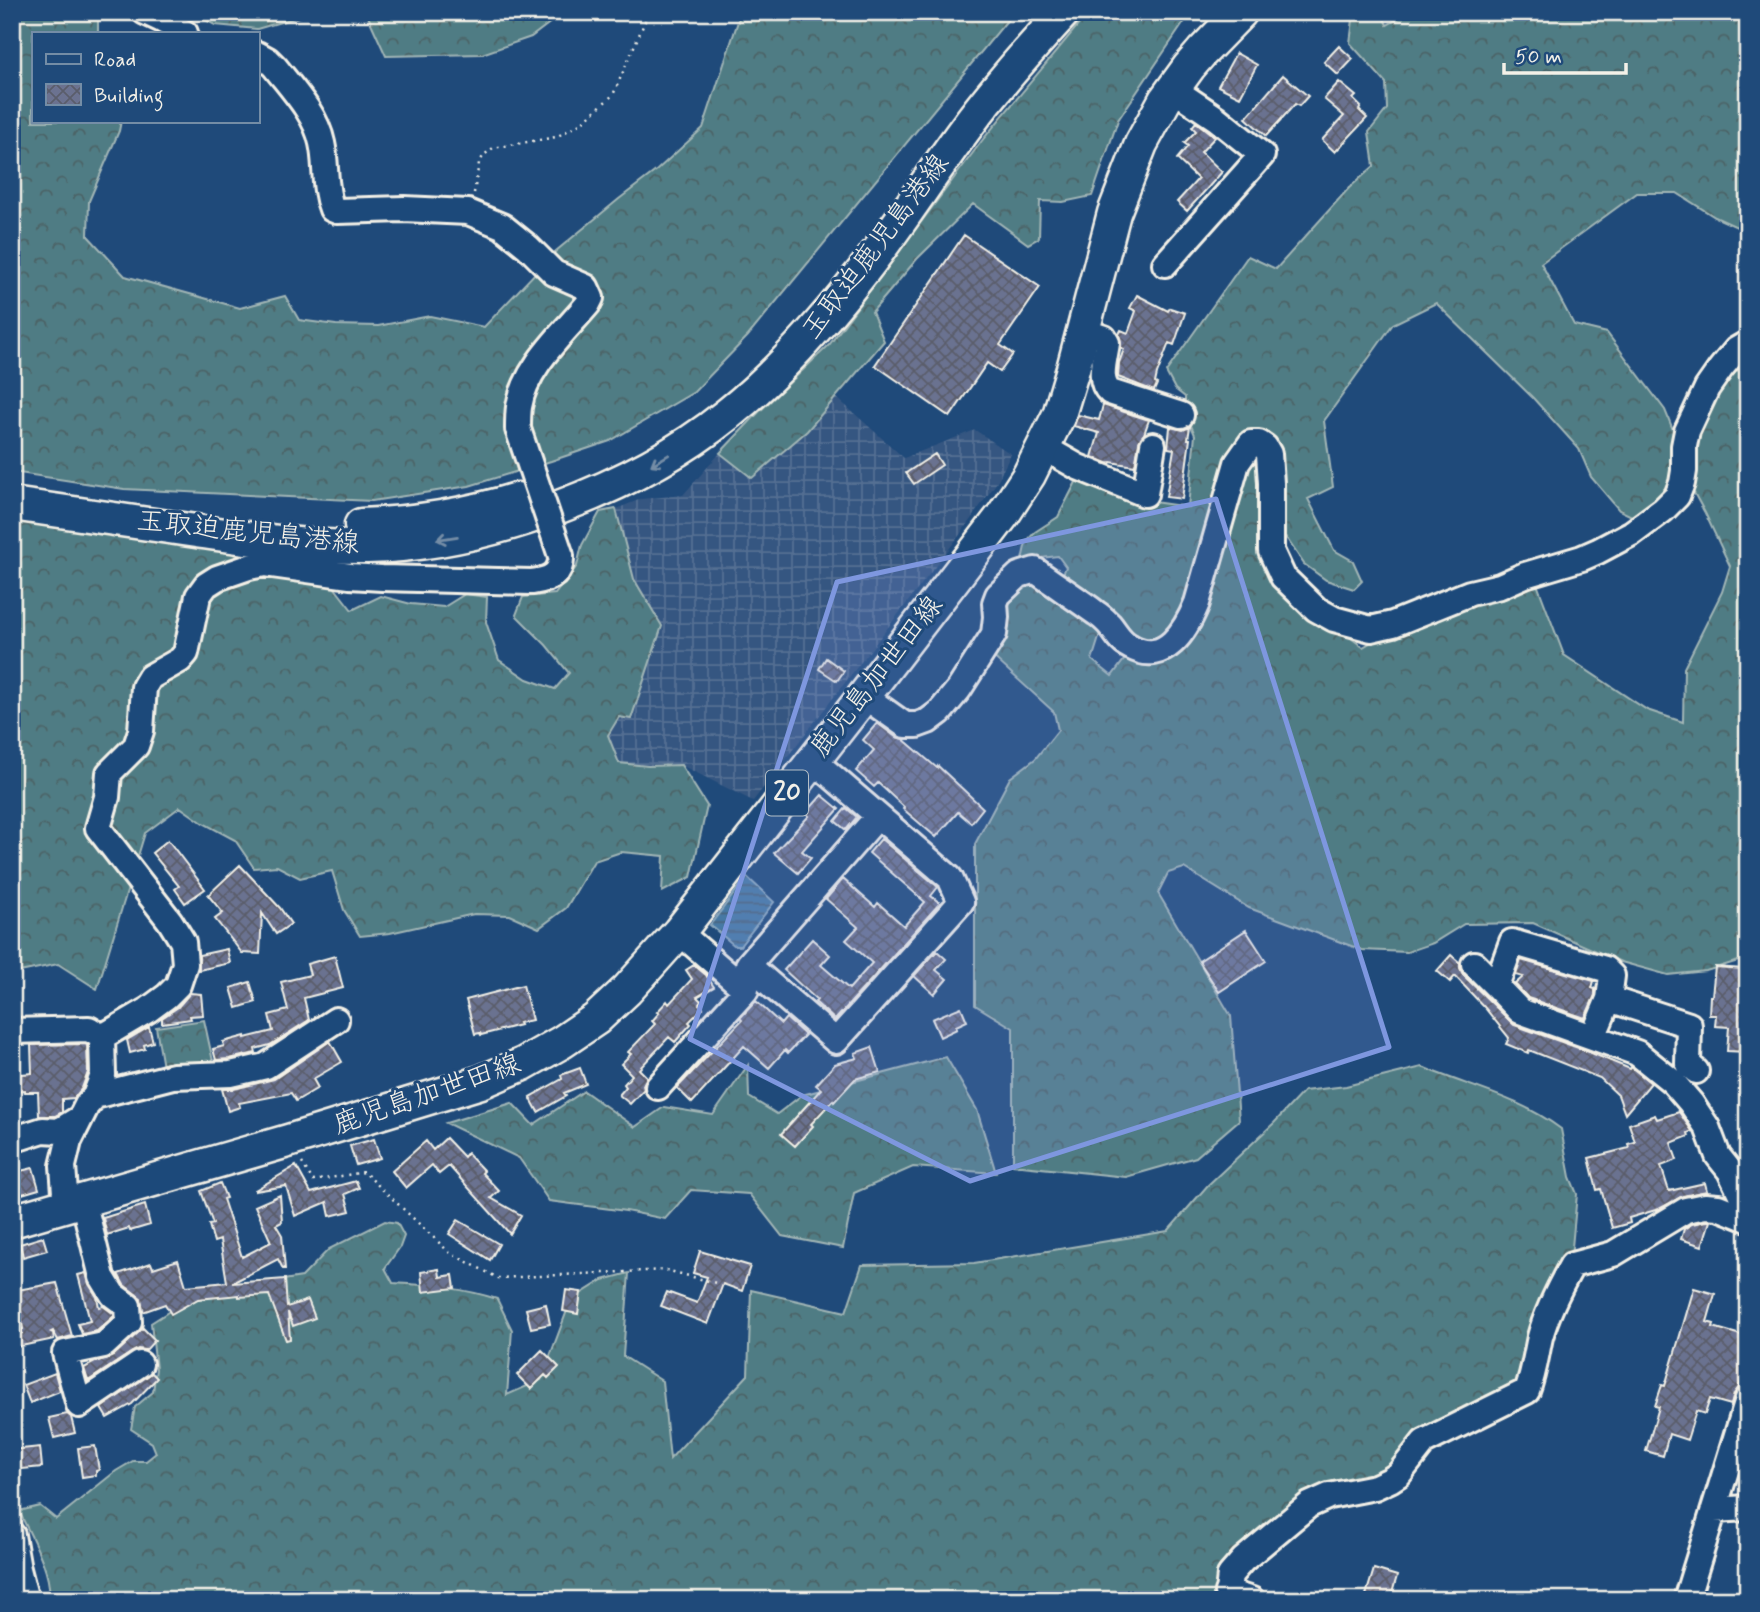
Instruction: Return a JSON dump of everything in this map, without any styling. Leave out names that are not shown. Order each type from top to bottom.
[{"type":"main road","name":"玉取迫鹿児島港線","points":[[12,486],[250,519],[351,526],[391,524],[475,510],[514,500],[573,479],[626,454],[682,422],[733,385],[761,358],[840,268],[990,65],[1037,12]]},
{"type":"main road","name":"玉取迫鹿児島港線","points":[[12,504],[255,540],[368,547],[416,544],[469,535],[525,519],[620,481],[694,439],[729,414],[803,343],[857,279],[997,87],[1064,12]]},
{"type":"main road","name":"鹿児島加世田線","points":[[12,1221],[481,1082],[523,1065],[562,1042],[596,1019],[627,990],[679,932],[864,696],[1003,515],[1029,475],[1059,415],[1114,213],[1141,144],[1173,89],[1202,52],[1241,12]]},
{"type":"street","points":[[145,12],[182,32]]},
{"type":"street","points":[[102,1037],[167,996],[178,985],[185,964],[183,942],[170,921],[99,828],[107,797],[109,773],[136,747],[141,731],[144,687],[150,677],[180,660],[186,653],[198,596],[206,585],[249,566],[265,564],[350,576],[532,582],[547,580],[557,573],[561,566],[561,556],[518,429],[519,405],[534,366],[588,304],[590,292],[586,287],[554,273],[502,226],[468,212],[332,209],[327,195],[323,145],[314,119],[275,67],[259,55]]},
{"type":"street","points":[[1165,264],[1262,155],[1216,118],[1173,89]]},
{"type":"street","points":[[1083,331],[1104,338],[1107,343],[1102,381],[1104,387],[1110,392],[1181,415]]},
{"type":"street","points":[[864,696],[905,725],[928,721],[940,712],[959,689],[994,635],[995,603],[998,595],[1019,575],[1035,570],[1103,619],[1131,648],[1147,652],[1169,646],[1182,634],[1190,621],[1237,463],[1251,443],[1259,443],[1269,454],[1271,551],[1283,577],[1316,609],[1334,619],[1371,629],[1393,624],[1470,593],[1500,586],[1525,575],[1582,558],[1632,533],[1677,496],[1684,471],[1687,431],[1706,388],[1737,350],[1748,343]]},
{"type":"street","points":[[1043,447],[1078,467],[1145,494],[1153,445]]},
{"type":"street","points":[[813,760],[950,878],[961,902],[836,1041],[748,964],[878,816]]},
{"type":"street","points":[[657,1087],[746,990],[679,932]]},
{"type":"street","points":[[1496,986],[1512,942],[1605,969],[1612,976],[1609,999],[1593,1037]]},
{"type":"street","points":[[1474,964],[1520,1011],[1637,1053],[1673,1082],[1707,1127],[1718,1156],[1730,1171],[1748,1209]]},
{"type":"street","points":[[1609,999],[1689,1025],[1688,1064],[1696,1071]]},
{"type":"street","points":[[95,1096],[173,1076],[231,1074],[266,1066],[336,1020]]},
{"type":"street","points":[[12,1031],[89,1029],[102,1037]]},
{"type":"street","points":[[102,1037],[103,1075],[95,1096],[87,1105],[69,1141],[63,1166],[102,1277],[113,1295],[128,1306],[129,1322],[104,1345],[65,1353],[79,1405],[140,1364]]},
{"type":"street","points":[[12,1140],[43,1130],[59,1131],[80,1118]]},
{"type":"street","points":[[1252,1600],[1227,1596],[1230,1575],[1243,1560],[1309,1505],[1329,1496],[1374,1487],[1390,1480],[1399,1474],[1424,1442],[1527,1391],[1550,1307],[1572,1265],[1613,1254],[1686,1210],[1705,1206],[1718,1207],[1748,1219]]},
{"type":"street","points":[[1686,1600],[1748,1399]]},
{"type":"street","points":[[1714,1510],[1748,1508]]},
{"type":"street","points":[[12,1535],[26,1600]]},
{"type":"path","points":[[468,212],[474,198],[479,163],[484,155],[493,148],[556,137],[580,124],[612,95],[649,12]]},
{"type":"path","points":[[288,1141],[313,1181],[365,1172],[450,1253],[498,1278],[666,1270],[716,1283]]},
{"type":"highlighted area","points":[[1216,499],[1389,1047],[970,1181],[690,1039],[837,582]]},
{"type":"shaded area","points":[[836,397],[904,458],[975,430],[1011,454],[997,482],[959,536],[753,801],[681,765],[619,763],[608,735],[619,717],[631,719],[662,627],[634,579],[616,509],[641,499],[683,495],[720,453],[752,477],[807,431]]},
{"type":"shaded area","points":[[747,877],[774,902],[740,946],[735,946],[710,925]]},
{"type":"green space","points":[[12,12],[92,12],[98,17],[98,32],[32,32],[32,122],[121,122],[89,201],[88,236],[125,276],[240,308],[285,296],[299,320],[336,325],[378,326],[430,316],[484,327],[556,251],[657,170],[703,128],[741,12],[1014,12],[748,336],[694,392],[610,441],[469,486],[372,501],[124,489],[12,472]]},
{"type":"green space","points":[[191,12],[315,12],[257,29],[215,25]]},
{"type":"green space","points":[[366,12],[564,12],[531,37],[482,54],[386,56]]},
{"type":"green space","points":[[1089,12],[1191,12],[1118,120],[1092,196],[1063,202],[1040,201],[1039,238],[1028,244],[973,204],[917,259],[872,312],[884,341],[807,431],[752,478],[720,453],[829,345],[984,138]]},
{"type":"green space","points":[[1354,12],[1381,12],[1387,25],[1417,12],[1748,12],[1748,232],[1715,217],[1677,193],[1637,193],[1541,263],[1574,325],[1607,333],[1665,410],[1680,447],[1682,472],[1640,520],[1619,510],[1591,477],[1579,449],[1533,398],[1436,303],[1393,324],[1324,421],[1333,487],[1308,499],[1334,550],[1353,561],[1362,581],[1354,589],[1326,580],[1304,564],[1285,536],[1275,512],[1274,462],[1245,439],[1184,623],[1145,648],[1068,583],[1063,574],[1066,567],[1058,556],[1022,560],[1026,542],[1035,532],[1058,517],[1076,482],[1083,477],[1154,502],[1188,507],[1195,435],[1185,411],[1185,397],[1175,389],[1166,372],[1248,256],[1276,269],[1349,188],[1374,166],[1369,132],[1387,109],[1386,83],[1350,43]]},
{"type":"green space","points":[[1748,346],[1748,958],[1706,971],[1668,975],[1621,962],[1533,923],[1464,924],[1433,943],[1407,952],[1362,950],[1249,908],[1184,868],[1168,873],[1158,893],[1231,1016],[1239,1120],[1196,1157],[1126,1177],[1013,1165],[1013,1028],[975,1005],[975,844],[1010,778],[1035,759],[1058,730],[1054,712],[989,653],[998,606],[1036,576],[1102,628],[1092,660],[1112,676],[1130,652],[1178,644],[1242,465],[1260,449],[1268,552],[1331,623],[1363,647],[1393,629],[1534,576],[1564,655],[1647,710],[1683,722],[1684,668],[1722,592],[1730,566],[1688,482],[1691,432]]},
{"type":"green space","points":[[616,509],[634,579],[662,626],[631,719],[619,717],[608,735],[619,763],[681,765],[707,806],[691,877],[662,892],[664,856],[621,852],[594,861],[566,908],[539,928],[510,915],[474,914],[390,933],[360,936],[344,910],[332,871],[300,878],[277,866],[254,868],[235,840],[180,807],[145,833],[97,989],[58,964],[20,972],[12,979],[12,520],[186,544],[238,554],[334,587],[352,610],[381,596],[411,604],[444,607],[465,594],[487,597],[486,622],[499,660],[527,679],[555,689],[569,673],[516,615],[523,597],[555,594],[577,566],[582,545],[600,512]]},
{"type":"green space","points":[[204,1020],[214,1066],[164,1073],[156,1027]]},
{"type":"green space","points":[[946,1057],[977,1110],[996,1173],[913,1167],[854,1193],[843,1248],[782,1236],[749,1194],[691,1190],[665,1219],[549,1201],[519,1158],[446,1123],[512,1103],[533,1125],[584,1091],[635,1127],[664,1107],[713,1115],[748,1065],[749,1097],[777,1114],[802,1095]]},
{"type":"green space","points":[[1422,1067],[1511,1101],[1561,1129],[1570,1177],[1577,1194],[1571,1258],[1523,1387],[1390,1473],[1319,1496],[1222,1600],[49,1600],[48,1578],[44,1566],[19,1511],[40,1506],[56,1519],[116,1471],[133,1461],[146,1461],[156,1453],[152,1443],[131,1429],[135,1407],[153,1392],[156,1369],[151,1323],[187,1300],[302,1277],[329,1249],[385,1221],[397,1223],[404,1236],[400,1247],[385,1268],[393,1283],[471,1292],[497,1299],[512,1330],[507,1395],[541,1380],[571,1300],[603,1280],[629,1273],[623,1356],[662,1381],[670,1459],[748,1375],[751,1290],[846,1312],[862,1265],[974,1263],[1168,1231],[1208,1185],[1304,1091],[1346,1086]]},
{"type":"building","points":[[1339,46],[1353,59],[1338,75],[1324,62]]},
{"type":"building","points":[[1236,53],[1257,65],[1240,97],[1218,86]]},
{"type":"building","points":[[1283,75],[1308,96],[1299,106],[1295,104],[1266,136],[1246,118]]},
{"type":"building","points":[[1339,82],[1356,96],[1353,99],[1367,118],[1335,152],[1322,140],[1344,116],[1324,99]]},
{"type":"building","points":[[1196,122],[1215,137],[1201,152],[1222,172],[1187,211],[1177,202],[1198,179],[1177,159],[1188,146],[1184,143],[1196,131],[1192,127]]},
{"type":"building","points":[[964,235],[1040,287],[1000,345],[1013,354],[1000,372],[987,363],[950,417],[875,365]]},
{"type":"building","points":[[1137,295],[1168,311],[1170,308],[1185,313],[1174,345],[1169,343],[1157,374],[1154,391],[1118,377],[1124,349],[1121,348],[1119,334],[1121,330],[1128,333],[1136,311],[1130,308]]},
{"type":"building","points":[[1103,405],[1149,420],[1139,442],[1135,466],[1110,464],[1092,457],[1099,433],[1074,426],[1078,415],[1099,420]]},
{"type":"building","points":[[1170,427],[1183,430],[1190,427],[1182,499],[1166,497],[1174,449],[1168,448]]},
{"type":"building","points":[[935,454],[942,465],[914,484],[906,473]]},
{"type":"building","points":[[826,658],[844,671],[837,681],[819,669]]},
{"type":"building","points":[[877,723],[903,739],[937,768],[938,766],[983,808],[971,823],[958,812],[936,837],[878,783],[874,787],[856,771],[874,750],[863,740]]},
{"type":"building","points":[[822,795],[839,809],[802,851],[811,858],[798,873],[774,853],[809,816],[806,813]]},
{"type":"building","points":[[846,808],[857,817],[846,830],[835,821]]},
{"type":"building","points":[[881,839],[938,887],[931,896],[940,903],[835,1020],[784,970],[812,939],[830,955],[821,965],[849,989],[872,963],[846,940],[858,927],[826,899],[843,879],[875,907],[878,903],[904,926],[925,902],[869,853]]},
{"type":"building","points":[[168,840],[205,889],[185,903],[175,889],[179,886],[152,853]]},
{"type":"building","points":[[240,865],[280,908],[291,924],[276,934],[262,913],[260,954],[242,953],[215,919],[223,913],[208,895]]},
{"type":"building","points":[[1246,930],[1266,961],[1219,992],[1199,961]]},
{"type":"building","points":[[227,949],[230,963],[199,970],[199,955]]},
{"type":"building","points":[[937,951],[946,959],[936,970],[947,979],[934,994],[914,976]]},
{"type":"building","points":[[1451,955],[1460,963],[1463,975],[1514,1025],[1630,1069],[1631,1067],[1651,1083],[1625,1114],[1618,1095],[1600,1078],[1529,1050],[1528,1053],[1506,1044],[1509,1038],[1455,976],[1450,982],[1437,971]]},
{"type":"building","points":[[335,956],[343,988],[304,998],[309,1020],[270,1045],[255,1049],[256,1053],[216,1060],[213,1049],[224,1046],[223,1042],[273,1031],[269,1015],[288,1010],[281,982],[310,975],[307,964]]},
{"type":"building","points":[[1521,960],[1594,981],[1592,988],[1595,989],[1595,995],[1585,1018],[1528,998],[1515,984],[1523,977],[1516,975]]},
{"type":"building","points":[[694,965],[706,975],[714,987],[697,997],[703,1008],[675,1042],[669,1037],[639,1069],[647,1077],[644,1089],[630,1104],[619,1095],[632,1075],[621,1064],[631,1054],[628,1052],[655,1024],[652,1021],[659,1013],[657,1012],[667,1001],[669,1004],[692,979],[686,970]]},
{"type":"building","points":[[1715,967],[1743,969],[1741,987],[1748,987],[1748,1052],[1727,1051],[1729,1027],[1715,1026],[1716,1015],[1709,1015]]},
{"type":"building","points":[[250,982],[256,1002],[237,1008],[231,988]]},
{"type":"building","points":[[523,985],[532,1020],[481,1035],[475,1034],[466,1000]]},
{"type":"building","points":[[190,993],[201,994],[203,1015],[162,1023],[162,1018],[178,1007]]},
{"type":"building","points":[[756,1001],[781,1024],[786,1018],[805,1035],[788,1053],[785,1050],[769,1068],[744,1046],[692,1103],[677,1088],[742,1020],[740,1018]]},
{"type":"building","points":[[961,1007],[967,1021],[940,1037],[932,1019]]},
{"type":"building","points":[[149,1027],[153,1042],[144,1045],[145,1049],[130,1053],[127,1040]]},
{"type":"building","points":[[330,1041],[342,1062],[313,1079],[318,1088],[296,1101],[291,1093],[239,1103],[240,1107],[228,1111],[222,1089],[234,1089],[274,1079]]},
{"type":"building","points":[[85,1044],[88,1072],[82,1088],[74,1098],[62,1099],[62,1112],[55,1116],[39,1116],[38,1092],[12,1091],[12,1075],[32,1073],[31,1045]]},
{"type":"building","points":[[872,1047],[880,1072],[855,1079],[811,1124],[813,1126],[795,1146],[781,1134],[821,1089],[816,1085],[835,1064],[857,1058],[855,1053]]},
{"type":"building","points":[[580,1068],[586,1084],[564,1093],[566,1096],[538,1112],[530,1097],[562,1079],[561,1075]]},
{"type":"building","points":[[1679,1112],[1692,1131],[1688,1133],[1689,1136],[1671,1143],[1677,1160],[1661,1166],[1669,1191],[1705,1183],[1707,1191],[1683,1196],[1659,1209],[1629,1218],[1630,1223],[1612,1228],[1601,1189],[1597,1190],[1589,1158],[1629,1148],[1628,1144],[1635,1142],[1629,1124],[1655,1115],[1657,1119]]},
{"type":"building","points":[[446,1138],[464,1157],[467,1153],[499,1191],[491,1198],[521,1215],[510,1234],[449,1166],[439,1174],[432,1165],[406,1188],[392,1171],[426,1141],[433,1150]]},
{"type":"building","points":[[374,1139],[380,1158],[356,1165],[350,1146]]},
{"type":"building","points":[[296,1166],[311,1193],[356,1181],[359,1188],[345,1194],[350,1211],[330,1216],[327,1202],[295,1216],[286,1186],[255,1191]]},
{"type":"building","points":[[33,1168],[39,1189],[12,1197],[12,1173]]},
{"type":"building","points":[[220,1183],[242,1257],[271,1242],[255,1206],[280,1195],[282,1222],[276,1225],[282,1235],[285,1269],[278,1259],[232,1283],[285,1279],[287,1307],[308,1300],[315,1318],[293,1326],[288,1312],[290,1339],[286,1340],[269,1295],[198,1299],[171,1314],[165,1304],[143,1312],[141,1298],[124,1285],[118,1274],[151,1263],[153,1268],[178,1260],[186,1286],[227,1282],[220,1240],[214,1242],[209,1225],[213,1224],[201,1191]]},
{"type":"building","points":[[145,1205],[150,1225],[107,1235],[103,1218]]},
{"type":"building","points":[[458,1220],[499,1244],[490,1260],[449,1234]]},
{"type":"building","points":[[1710,1221],[1702,1246],[1681,1239],[1684,1229]]},
{"type":"building","points":[[43,1237],[47,1250],[23,1257],[20,1244]]},
{"type":"building","points":[[700,1251],[750,1266],[742,1291],[723,1284],[708,1324],[661,1306],[667,1292],[697,1303],[707,1277],[693,1273]]},
{"type":"building","points":[[439,1269],[440,1277],[453,1275],[455,1288],[423,1292],[421,1272]]},
{"type":"building","points":[[86,1273],[99,1307],[103,1306],[114,1316],[97,1331],[82,1334],[78,1324],[90,1321],[78,1275]]},
{"type":"building","points":[[57,1283],[72,1336],[58,1340],[53,1331],[51,1332],[54,1339],[12,1348],[12,1333],[22,1333],[23,1329],[17,1290]]},
{"type":"building","points":[[1694,1288],[1715,1294],[1707,1322],[1714,1324],[1713,1327],[1748,1337],[1748,1360],[1731,1405],[1710,1399],[1705,1414],[1696,1411],[1687,1440],[1669,1434],[1663,1456],[1646,1451],[1659,1407],[1655,1406],[1662,1385],[1665,1386]]},
{"type":"building","points":[[566,1290],[581,1292],[578,1314],[563,1311]]},
{"type":"building","points":[[546,1304],[550,1324],[531,1328],[526,1309]]},
{"type":"building","points":[[143,1328],[155,1340],[146,1350],[138,1349],[132,1352],[88,1381],[84,1368],[113,1356]]},
{"type":"building","points":[[542,1350],[559,1367],[548,1378],[545,1375],[531,1389],[517,1375]]},
{"type":"building","points":[[55,1373],[60,1391],[30,1403],[23,1385]]},
{"type":"building","points":[[152,1373],[157,1378],[132,1404],[107,1418],[101,1408]]},
{"type":"building","points":[[67,1414],[71,1417],[75,1433],[54,1438],[49,1418]]},
{"type":"building","points":[[95,1446],[99,1470],[96,1475],[82,1477],[78,1448]]},
{"type":"building","points":[[40,1447],[42,1467],[12,1470],[12,1450]]},
{"type":"building","points":[[1374,1569],[1397,1576],[1390,1600],[1368,1600],[1370,1596],[1366,1595]]}]
